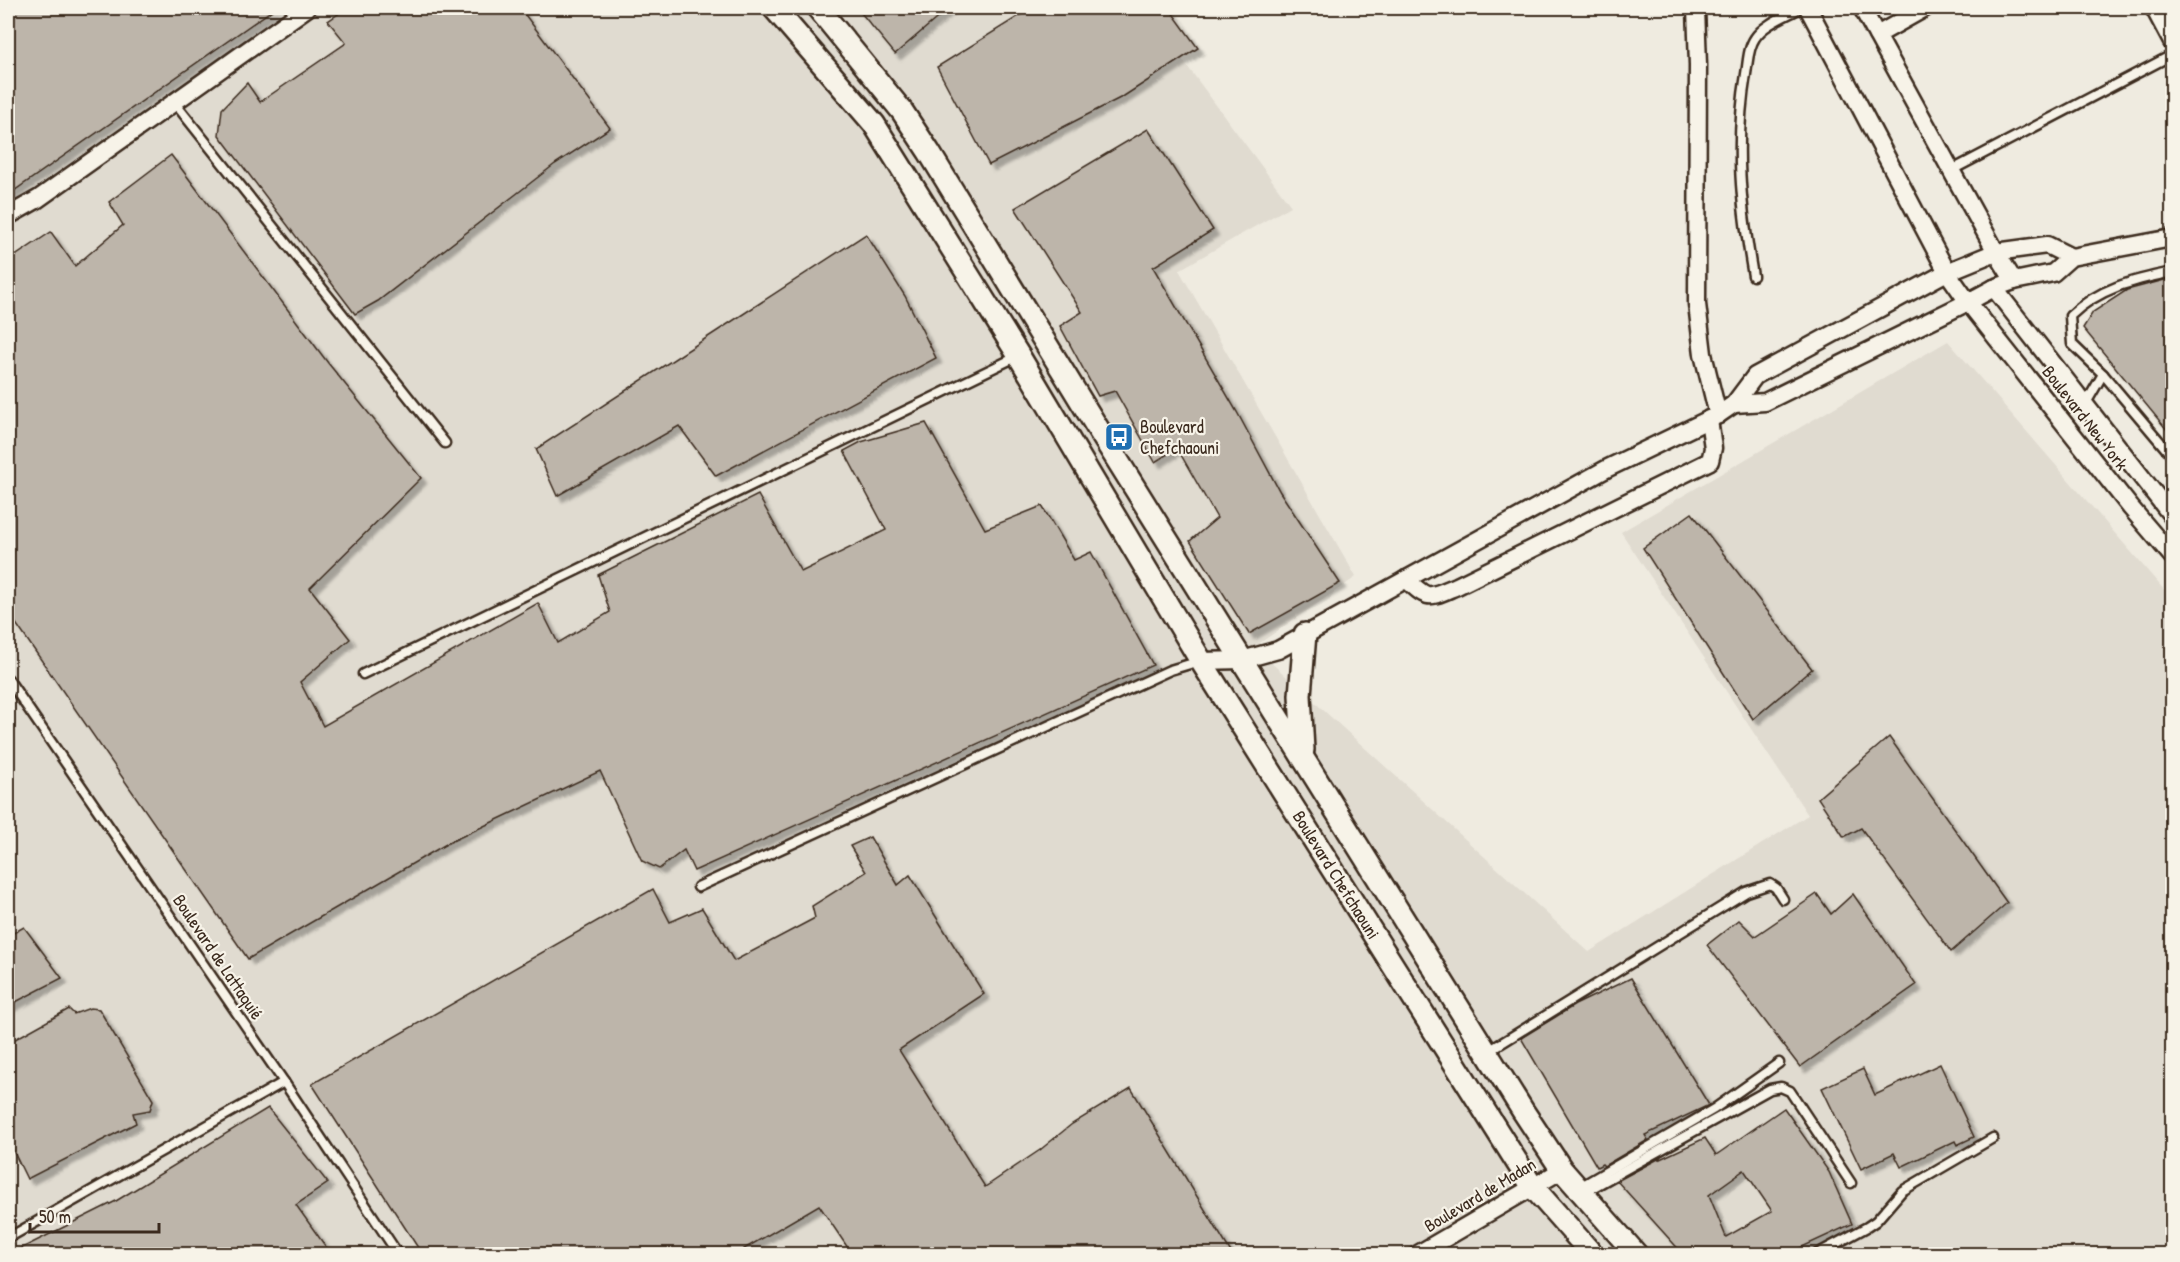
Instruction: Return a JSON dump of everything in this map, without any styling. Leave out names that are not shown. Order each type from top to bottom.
[{"type":"street","points":[[8,216],[38,199],[307,8]]},
{"type":"street","name":"Boulevard Chefchaouni","points":[[774,8],[874,124],[1019,356],[1201,661],[1532,1186],[1592,1254]]},
{"type":"street","name":"Boulevard Chefchaouni","points":[[818,8],[902,111],[929,152],[1242,660],[1562,1170],[1636,1254]]},
{"type":"street","points":[[1406,579],[1422,595],[1432,597],[1710,461],[1713,448],[1713,417],[1697,304],[1698,65],[1696,8]]},
{"type":"street","name":"Boulevard New York","points":[[1808,8],[1947,272],[1968,302],[2131,508],[2172,556]]},
{"type":"street","points":[[1862,8],[2014,281]]},
{"type":"street","points":[[1877,35],[1925,8]]},
{"type":"street","points":[[2154,8],[2172,42]]},
{"type":"street","points":[[1734,404],[1765,402],[1994,288],[2014,281],[2053,273],[2071,257],[2172,238]]},
{"type":"street","points":[[1201,661],[1242,660],[1271,652],[1608,468],[1713,417],[1734,404],[1755,376],[1947,272],[1996,252],[2047,245],[2071,257]]},
{"type":"street","name":"Boulevard New York","points":[[1994,288],[2172,516]]},
{"type":"street","points":[[2131,508],[2152,492]]},
{"type":"street","points":[[1304,757],[1299,695],[1305,634]]},
{"type":"street","points":[[1377,939],[1405,920]]},
{"type":"street","name":"Boulevard de Madan","points":[[1418,1254],[1562,1170]]},
{"type":"lane","points":[[1753,276],[1742,212],[1740,176],[1741,112],[1750,50],[1760,32],[1800,8]]},
{"type":"lane","points":[[1952,170],[2172,55]]},
{"type":"lane","points":[[174,102],[445,443]]},
{"type":"lane","points":[[2172,272],[2131,280],[2084,302],[2070,316],[2072,344],[2103,374],[2172,456]]},
{"type":"lane","points":[[363,674],[1019,356]]},
{"type":"lane","points":[[2085,405],[2103,374]]},
{"type":"lane","points":[[698,887],[1170,670],[1201,661]]},
{"type":"lane","name":"Boulevard de Lattaquié","points":[[8,679],[284,1082],[398,1254]]},
{"type":"lane","points":[[1486,1052],[1746,892],[1770,884],[1776,888],[1783,899]]},
{"type":"lane","points":[[1581,1190],[1714,1108],[1779,1063]]},
{"type":"lane","points":[[8,1238],[284,1082]]},
{"type":"lane","points":[[1581,1190],[1775,1087],[1786,1088],[1790,1091],[1851,1183]]},
{"type":"lane","points":[[1714,1108],[1720,1118]]},
{"type":"lane","points":[[1816,1254],[1876,1221],[1902,1191],[1993,1138]]},
{"type":"shaded area","points":[[8,8],[1150,8],[1176,51],[1291,206],[1179,270],[1356,577],[1254,647],[1589,952],[1808,815],[1621,532],[1948,341],[2172,599],[2172,1254],[8,1254]]},
{"type":"building","points":[[8,8],[275,8],[8,195]]},
{"type":"building","points":[[347,8],[520,8],[610,128],[555,164],[378,301],[355,314],[219,135],[222,109],[247,83],[260,102],[346,43],[328,21]]},
{"type":"building","points":[[857,8],[949,8],[895,54]]},
{"type":"building","points":[[1032,8],[1169,8],[1198,48],[1124,96],[989,165],[937,67]]},
{"type":"building","points":[[1148,129],[1213,230],[1153,267],[1237,412],[1280,492],[1340,583],[1249,634],[1190,541],[1217,518],[1177,448],[1155,462],[1115,391],[1098,396],[1060,326],[1082,312],[1015,208]]},
{"type":"building","points":[[171,155],[328,363],[421,478],[310,588],[350,639],[300,682],[323,726],[538,603],[558,643],[610,612],[598,575],[758,495],[801,572],[886,530],[844,451],[861,442],[926,423],[985,529],[1042,506],[1074,560],[1091,552],[1153,665],[694,871],[684,850],[659,869],[642,861],[600,771],[448,843],[248,959],[8,612],[8,261],[51,232],[75,266],[123,225],[109,202]]},
{"type":"building","points":[[866,234],[905,296],[936,358],[716,476],[679,426],[557,496],[536,449]]},
{"type":"building","points":[[2172,278],[2172,436],[2083,328],[2093,312],[2127,290]]},
{"type":"building","points":[[1692,513],[1812,669],[1753,719],[1643,548]]},
{"type":"building","points":[[1889,737],[2007,903],[1951,952],[1861,828],[1844,837],[1818,798]]},
{"type":"building","points":[[870,837],[898,885],[910,875],[984,994],[899,1050],[985,1187],[1040,1150],[1072,1124],[1131,1088],[1232,1254],[852,1254],[819,1205],[744,1249],[747,1254],[422,1254],[312,1084],[653,889],[670,922],[702,908],[734,961],[815,918],[812,906],[866,872],[850,846]]},
{"type":"building","points":[[1817,894],[1831,914],[1853,894],[1916,985],[1800,1067],[1707,945],[1739,920],[1755,936]]},
{"type":"building","points":[[24,927],[62,978],[8,1006],[8,936]]},
{"type":"building","points":[[1631,978],[1709,1105],[1645,1135],[1648,1140],[1604,1166],[1602,1164],[1597,1167],[1521,1038],[1575,1005]]},
{"type":"building","points":[[90,1008],[99,1009],[153,1100],[150,1110],[133,1113],[136,1123],[27,1179],[8,1140],[8,1043],[69,1009],[74,1014]]},
{"type":"building","points":[[1940,1064],[1974,1137],[1957,1145],[1955,1141],[1901,1167],[1894,1153],[1861,1169],[1822,1088],[1863,1069],[1875,1095]]},
{"type":"building","points":[[268,1108],[328,1183],[296,1205],[331,1254],[10,1254],[116,1201]]},
{"type":"building","points":[[1784,1108],[1829,1172],[1852,1224],[1787,1254],[1683,1254],[1617,1181],[1705,1138],[1716,1155]],"holes":[[[1744,1170],[1772,1211],[1726,1237],[1709,1195]]]},
{"type":"place","name":"Boulevard Chefchaouni","points":[[1119,437]]}]
